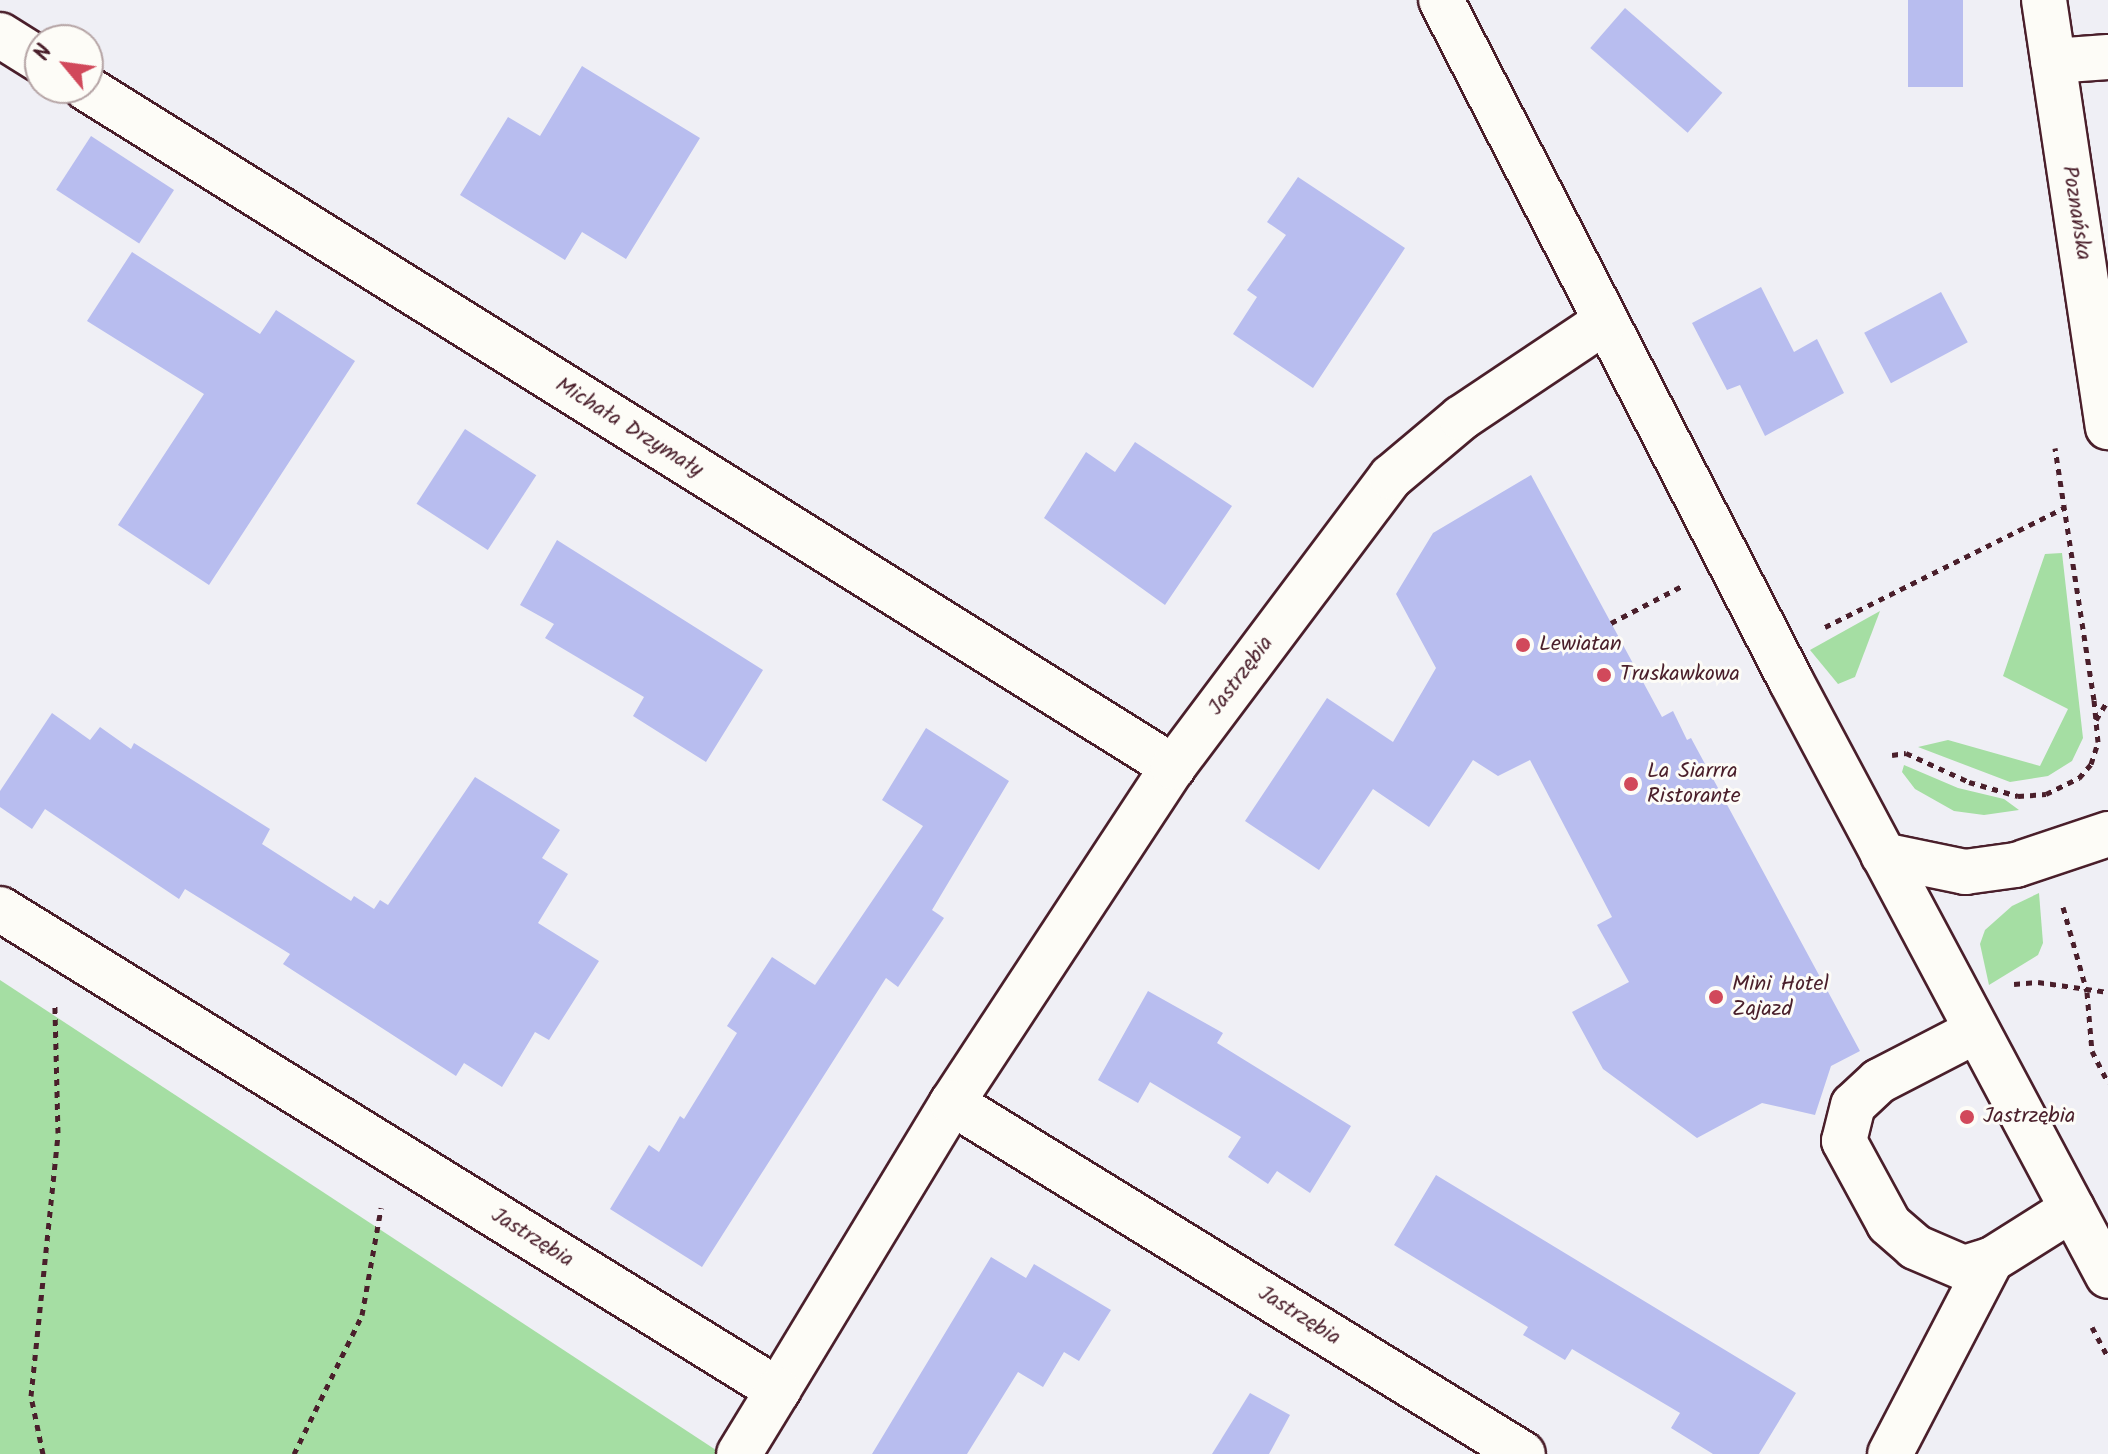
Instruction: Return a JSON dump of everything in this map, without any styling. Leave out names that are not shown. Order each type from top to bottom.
[{"type":"street","points":[[1441,0],[1834,762],[2108,1276]]},
{"type":"street","name":"Poznańska","points":[[2044,0],[2108,427]]},
{"type":"street","points":[[0,35],[24,50]]},
{"type":"street","points":[[2053,61],[2108,57]]},
{"type":"street","name":"Michała Drzymały","points":[[104,99],[1173,767]]},
{"type":"street","name":"Jastrzębia","points":[[0,909],[778,1390],[952,1103],[1173,767],[1391,477],[1461,418],[1606,321]]},
{"type":"street","points":[[1883,855],[1965,872],[2016,865],[2108,834]]},
{"type":"street","points":[[1976,1031],[1879,1081],[1853,1105],[1844,1141],[1889,1224],[1915,1247],[1964,1268],[1991,1260],[2072,1209]]},
{"type":"street","name":"Jastrzębia","points":[[952,1103],[1523,1454]]},
{"type":"street","points":[[1890,1454],[1991,1260]]},
{"type":"street","points":[[739,1454],[778,1390]]},
{"type":"path","points":[[1822,629],[2064,508]]},
{"type":"path","points":[[1611,623],[1685,584]]},
{"type":"path","points":[[1834,762],[1906,753],[1969,782],[2018,796],[2046,794],[2079,778],[2091,764],[2098,742],[2096,721],[2108,700]]},
{"type":"path","points":[[2062,903],[2087,992],[2092,1051],[2108,1083]]},
{"type":"path","points":[[43,1454],[31,1396],[58,1133],[53,942]]},
{"type":"path","points":[[1998,986],[2038,982],[2087,992],[2108,992]]},
{"type":"path","points":[[294,1454],[362,1315],[392,1151]]},
{"type":"green space","points":[[2062,553],[2083,738],[2072,761],[2048,776],[2010,782],[1918,747],[1948,740],[2040,766],[2068,709],[2003,676],[2045,554]]},
{"type":"green space","points":[[1880,611],[1855,677],[1838,684],[1810,650]]},
{"type":"green space","points":[[1904,765],[1958,788],[2004,799],[2019,810],[1984,815],[1954,811],[1915,789],[1902,772]]},
{"type":"green space","points":[[2039,893],[2043,943],[2038,955],[1989,985],[1980,944],[1985,930],[2012,906]]},
{"type":"green space","points":[[0,980],[722,1454],[0,1454]]},
{"type":"building","points":[[1908,0],[1963,0],[1963,87],[1908,87]]},
{"type":"building","points":[[1625,8],[1722,93],[1688,133],[1590,48]]},
{"type":"building","points":[[582,66],[700,138],[626,259],[582,232],[565,260],[460,195],[508,117],[540,136]]},
{"type":"building","points":[[91,136],[174,190],[139,244],[56,190]]},
{"type":"building","points":[[1298,177],[1405,248],[1313,388],[1233,334],[1257,297],[1247,290],[1286,235],[1267,222]]},
{"type":"building","points":[[132,252],[260,334],[276,310],[355,361],[209,585],[118,525],[204,394],[87,321]]},
{"type":"building","points":[[1761,287],[1794,352],[1817,339],[1844,393],[1765,436],[1740,385],[1727,390],[1692,323]]},
{"type":"building","points":[[1941,292],[1968,342],[1891,383],[1864,333]]},
{"type":"building","points":[[465,429],[536,475],[488,550],[417,504]]},
{"type":"building","points":[[1135,442],[1232,506],[1165,605],[1044,518],[1086,452],[1115,472]]},
{"type":"building","points":[[1531,475],[1662,717],[1673,711],[1687,740],[1691,738],[1860,1051],[1831,1066],[1815,1115],[1762,1103],[1697,1138],[1603,1069],[1572,1012],[1629,982],[1597,925],[1612,917],[1530,760],[1498,776],[1473,760],[1429,827],[1373,789],[1319,870],[1245,821],[1327,698],[1393,742],[1436,668],[1396,594],[1433,533]]},
{"type":"building","points":[[557,540],[763,670],[706,762],[633,716],[644,697],[545,638],[554,624],[520,605]]},
{"type":"building","points":[[52,713],[90,740],[100,727],[131,749],[134,743],[270,829],[262,844],[351,901],[354,896],[374,909],[380,900],[388,905],[475,777],[560,830],[542,858],[568,874],[538,923],[599,961],[549,1040],[535,1032],[502,1087],[464,1063],[456,1076],[283,964],[290,954],[185,889],[179,899],[45,809],[32,829],[0,807],[0,791]]},
{"type":"building","points":[[926,728],[1009,781],[932,910],[944,918],[898,987],[886,978],[702,1267],[610,1209],[649,1145],[659,1152],[680,1116],[684,1119],[737,1033],[727,1026],[772,957],[815,985],[923,826],[882,800]]},
{"type":"building","points":[[1148,991],[1223,1033],[1217,1043],[1351,1126],[1310,1193],[1277,1171],[1268,1184],[1228,1157],[1241,1137],[1150,1082],[1138,1103],[1098,1080]]},
{"type":"building","points":[[1436,1175],[1796,1393],[1759,1454],[1713,1454],[1671,1428],[1680,1413],[1572,1349],[1565,1360],[1523,1335],[1528,1327],[1394,1245]]},
{"type":"building","points":[[991,1257],[1026,1278],[1034,1264],[1111,1310],[1079,1361],[1064,1352],[1043,1387],[1018,1372],[967,1454],[872,1454]]},
{"type":"building","points":[[1250,1393],[1290,1415],[1269,1454],[1212,1454]]},
{"type":"place","name":"Lewiatan","points":[[1523,645]]},
{"type":"place","name":"Truskawkowa","points":[[1604,675]]},
{"type":"place","name":"La Siarrra Ristorante","points":[[1631,784]]},
{"type":"place","name":"Mini Hotel Zajazd","points":[[1716,997]]},
{"type":"place","name":"Jastrzębia","points":[[1967,1117]]}]
